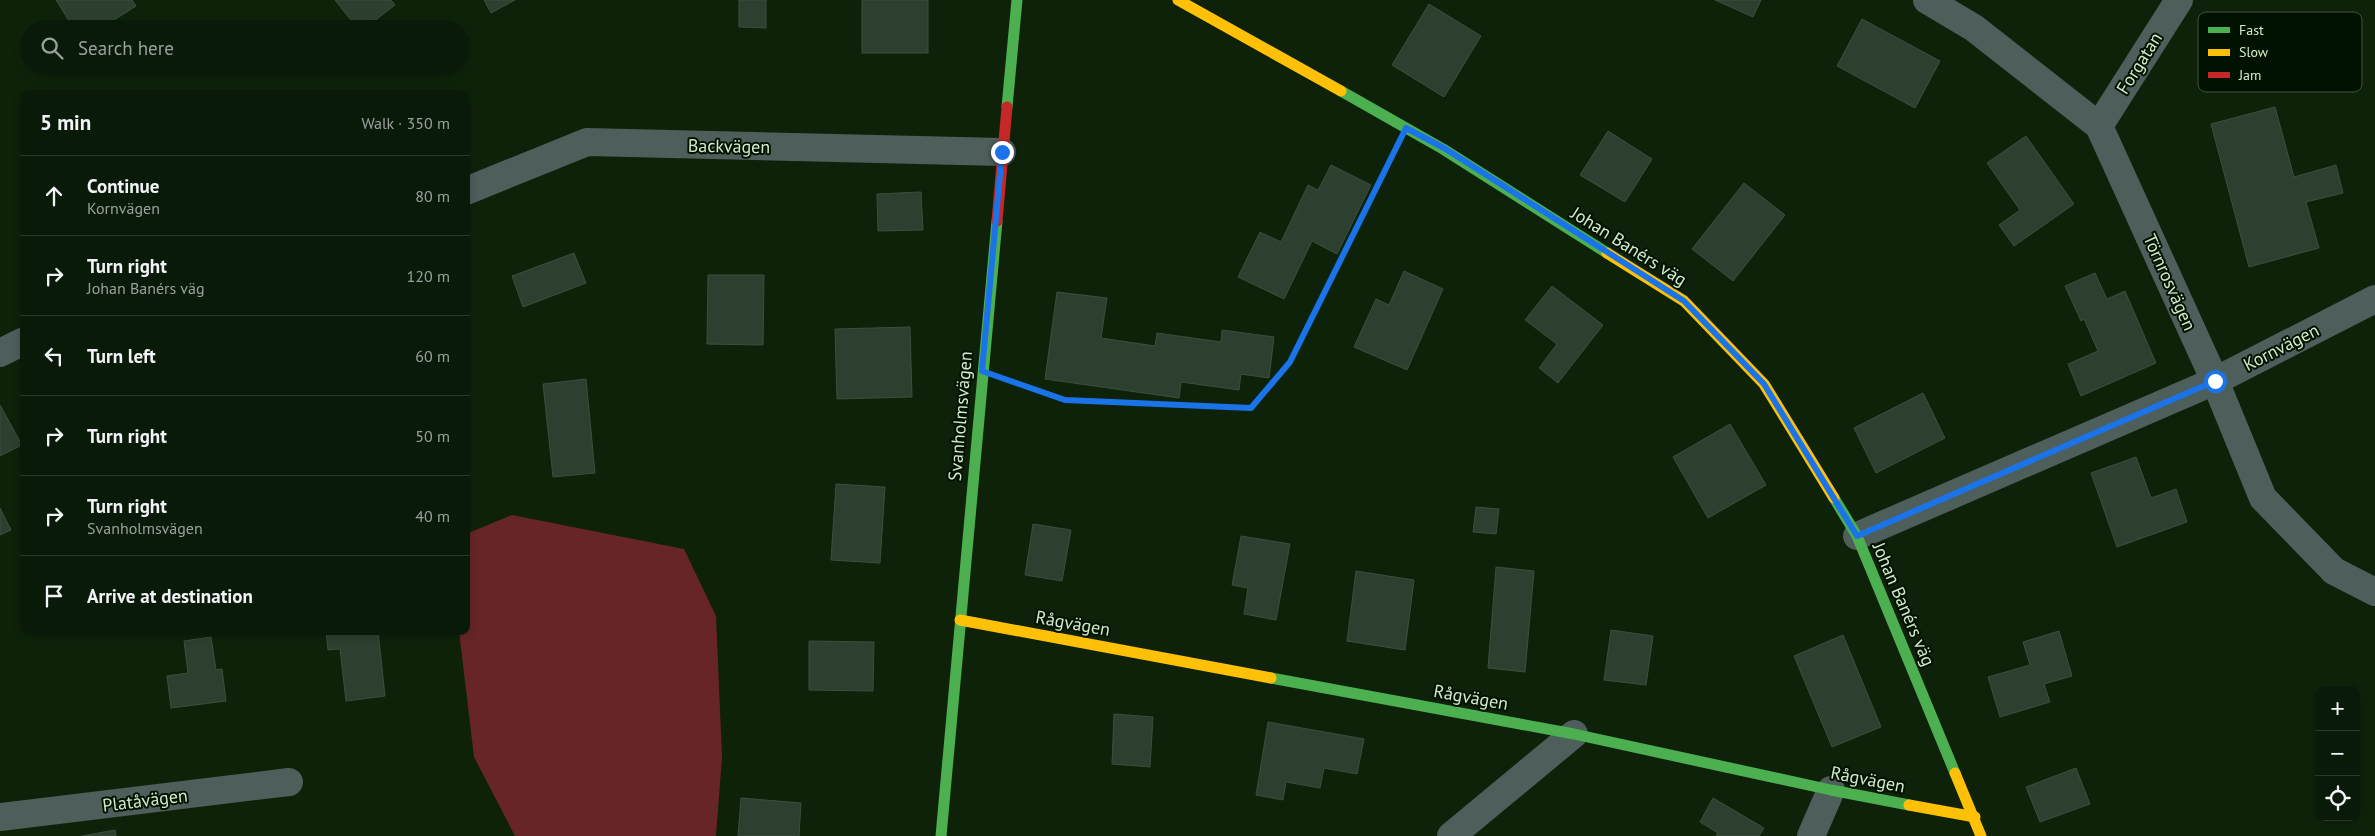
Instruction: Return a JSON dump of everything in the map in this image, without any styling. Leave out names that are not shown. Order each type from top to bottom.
[{"type":"street","name":"Svanholmsvägen","points":[[941,836],[1017,0]]},
{"type":"street","name":"Johan Banérs väg","points":[[1178,0],[1444,148],[1684,301],[1764,384],[1857,536],[1975,817],[1981,836]]},
{"type":"street","name":"Törnrosvägen","points":[[1927,0],[1974,28],[2099,126],[2215,381],[2263,498],[2334,571],[2375,592]]},
{"type":"street","name":"Forgatan","points":[[2099,126],[2178,0]]},
{"type":"street","name":"Backvägen","points":[[470,189],[587,142],[1002,152]]},
{"type":"street","name":"Kornvägen","points":[[1857,536],[2215,381],[2375,299]]},
{"type":"street","points":[[0,353],[20,343]]},
{"type":"street","name":"Rågvägen","points":[[960,620],[1574,734],[1831,790],[1975,817]]},
{"type":"street","points":[[1451,836],[1574,734]]},
{"type":"street","name":"Platåvägen","points":[[0,817],[289,782]]},
{"type":"street","points":[[1811,836],[1831,790]]},
{"type":"path","points":[[982,371],[1065,400],[1251,408],[1290,362],[1406,128]]},
{"type":"shaded area","points":[[512,515],[684,549],[716,616],[722,757],[716,836],[515,836],[474,757],[459,635],[470,635],[470,532]]},
{"type":"building","points":[[56,0],[132,0],[136,6],[114,20],[68,20]]},
{"type":"building","points":[[335,0],[391,0],[395,5],[376,20],[351,20]]},
{"type":"building","points":[[484,0],[515,0],[491,13]]},
{"type":"building","points":[[739,0],[766,0],[766,28],[739,27]]},
{"type":"building","points":[[862,0],[928,0],[928,53],[862,53]]},
{"type":"building","points":[[1715,0],[1761,0],[1753,17]]},
{"type":"building","points":[[1429,4],[1481,36],[1444,97],[1392,65]]},
{"type":"building","points":[[1862,19],[1940,61],[1915,108],[1837,66]]},
{"type":"building","points":[[2275,107],[2294,177],[2336,165],[2343,193],[2306,202],[2319,248],[2249,267],[2211,124]]},
{"type":"building","points":[[1608,131],[1652,159],[1625,202],[1580,175]]},
{"type":"building","points":[[2026,136],[2074,204],[2014,246],[1999,225],[2020,210],[1987,163]]},
{"type":"building","points":[[1331,165],[1371,185],[1337,254],[1312,241],[1284,299],[1238,277],[1260,232],[1281,242],[1308,185],[1318,190]]},
{"type":"building","points":[[1744,183],[1785,215],[1733,281],[1692,249]]},
{"type":"building","points":[[921,192],[923,230],[878,231],[877,194]]},
{"type":"building","points":[[574,253],[586,283],[523,307],[512,276]]},
{"type":"building","points":[[1404,271],[1443,289],[1407,370],[1354,347],[1376,299],[1389,305]]},
{"type":"building","points":[[2095,273],[2107,299],[2125,291],[2156,363],[2081,396],[2068,364],[2098,351],[2084,319],[2081,321],[2065,286]]},
{"type":"building","points":[[708,275],[764,275],[763,345],[707,344]]},
{"type":"building","points":[[1552,286],[1603,325],[1558,383],[1539,368],[1557,344],[1525,320]]},
{"type":"building","points":[[1057,292],[1107,298],[1101,338],[1155,346],[1157,333],[1221,342],[1222,330],[1274,337],[1269,378],[1241,374],[1239,390],[1181,382],[1179,398],[1045,379]]},
{"type":"building","points":[[910,327],[912,397],[837,399],[835,329]]},
{"type":"building","points":[[586,379],[595,473],[553,477],[543,384]]},
{"type":"building","points":[[1923,393],[1945,438],[1876,473],[1854,428]]},
{"type":"building","points":[[0,405],[20,441],[20,446],[0,456]]},
{"type":"building","points":[[1730,424],[1766,485],[1708,518],[1673,457]]},
{"type":"building","points":[[2136,457],[2151,498],[2176,489],[2187,522],[2117,547],[2091,473]]},
{"type":"building","points":[[836,484],[885,487],[880,563],[831,560]]},
{"type":"building","points":[[1476,507],[1499,509],[1496,534],[1473,532]]},
{"type":"building","points":[[0,508],[11,530],[0,535]]},
{"type":"building","points":[[1033,524],[1071,530],[1062,581],[1025,575]]},
{"type":"building","points":[[1241,536],[1290,544],[1276,620],[1244,614],[1248,588],[1232,585]]},
{"type":"building","points":[[1496,567],[1534,571],[1525,672],[1488,668]]},
{"type":"building","points":[[1356,571],[1414,580],[1405,650],[1347,641]]},
{"type":"building","points":[[1611,630],[1653,636],[1646,685],[1604,680]]},
{"type":"building","points":[[2059,631],[2072,676],[2044,684],[2050,702],[2000,717],[1988,677],[2030,665],[2023,642]]},
{"type":"building","points":[[326,635],[378,635],[385,696],[346,701],[340,649],[328,650]]},
{"type":"building","points":[[1843,635],[1881,727],[1832,747],[1794,656]]},
{"type":"building","points":[[211,637],[216,670],[222,669],[226,701],[171,708],[167,676],[188,673],[184,641]]},
{"type":"building","points":[[809,641],[874,642],[873,691],[809,690]]},
{"type":"building","points":[[1114,714],[1153,717],[1150,767],[1112,764]]},
{"type":"building","points":[[1268,722],[1364,739],[1357,774],[1324,768],[1320,788],[1286,782],[1283,800],[1256,795]]},
{"type":"building","points":[[2076,768],[2090,804],[2040,822],[2026,787]]},
{"type":"building","points":[[741,798],[801,803],[799,836],[738,836]]},
{"type":"building","points":[[1713,798],[1764,828],[1759,836],[1716,836],[1718,833],[1700,822]]},
{"type":"building","points":[[115,830],[116,836],[82,836]]},
{"type":"traffic: fast","points":[[1007,107],[1017,0]]},
{"type":"traffic: fast","points":[[1341,91],[1443,149],[1607,253]]},
{"type":"traffic: fast","points":[[941,836],[997,221]]},
{"type":"traffic: fast","points":[[1834,498],[1857,536],[1955,773]]},
{"type":"traffic: fast","points":[[1271,678],[1574,734],[1909,805]]},
{"type":"traffic: slow","points":[[1178,0],[1341,91]]},
{"type":"traffic: slow","points":[[1607,253],[1684,301],[1764,384],[1834,498]]},
{"type":"traffic: slow","points":[[960,620],[1271,678]]},
{"type":"traffic: slow","points":[[1955,773],[1981,836]]},
{"type":"traffic: slow","points":[[1909,805],[1975,817]]},
{"type":"traffic: jam","points":[[997,221],[1007,107]]},
{"type":"route","points":[[1002,152],[982,371],[1065,400],[1251,408],[1290,362],[1406,128],[1444,148],[1684,301],[1764,384],[1857,536],[2215,381]]}]
